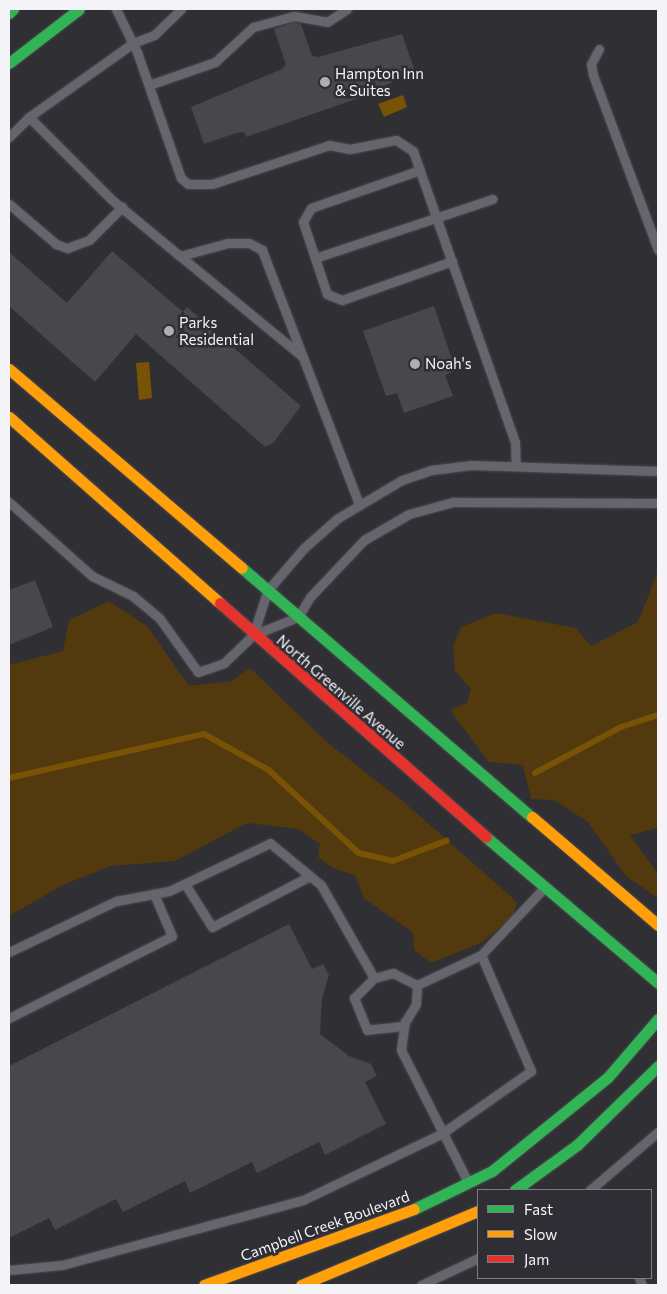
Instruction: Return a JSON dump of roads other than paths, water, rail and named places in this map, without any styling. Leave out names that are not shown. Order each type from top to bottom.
[{"type":"main road","points":[[9,13],[13,9]]},
{"type":"main road","points":[[9,63],[79,9]]},
{"type":"main road","name":"North Greenville Avenue","points":[[9,369],[658,926]]},
{"type":"main road","name":"North Greenville Avenue","points":[[9,417],[157,545],[253,635],[544,888],[658,983]]},
{"type":"main road","name":"Campbell Creek Boulevard","points":[[204,1285],[386,1223],[471,1188],[554,1126],[608,1077],[658,1019]]},
{"type":"main road","points":[[516,1189],[577,1145],[658,1066]]},
{"type":"main road","points":[[302,1285],[477,1211]]},
{"type":"lane","points":[[116,9],[133,43],[150,85],[181,178],[188,184],[212,184],[329,144],[350,149],[386,140],[396,140],[413,151],[515,442],[516,465]]},
{"type":"lane","points":[[9,138],[29,117],[133,43],[154,35],[181,9]]},
{"type":"lane","points":[[150,85],[215,62],[253,27],[294,16],[326,22],[348,9]]},
{"type":"lane","points":[[599,49],[591,64],[593,75],[658,250]]},
{"type":"lane","points":[[29,117],[122,208],[304,357]]},
{"type":"lane","points":[[420,170],[311,208],[303,222],[327,294],[342,300],[452,261]]},
{"type":"lane","points":[[315,258],[492,199]]},
{"type":"lane","points":[[9,204],[56,244],[67,248],[90,240],[122,208]]},
{"type":"lane","points":[[180,256],[228,243],[249,243],[262,250],[358,504]]},
{"type":"lane","points":[[253,635],[267,591],[304,548],[358,504],[431,470],[516,465],[658,471]]},
{"type":"lane","points":[[9,502],[92,576],[133,596],[160,619],[198,672],[224,663],[253,635],[298,617],[310,597],[364,540],[409,514],[453,502],[658,503]]},
{"type":"lane","points":[[9,952],[116,901],[154,894],[185,884],[270,843],[321,885],[374,978]]},
{"type":"lane","points":[[185,884],[212,927],[310,876]]},
{"type":"lane","points":[[417,985],[480,955],[544,888]]},
{"type":"lane","points":[[9,1018],[172,936],[154,894]]},
{"type":"lane","points":[[9,1270],[62,1265],[303,1200],[441,1134],[531,1071],[480,955]]},
{"type":"lane","points":[[393,973],[417,985],[416,1004],[402,1026],[367,1030],[354,998],[374,978],[393,973]]},
{"type":"lane","points":[[406,1021],[401,1050],[441,1134],[471,1188]]},
{"type":"lane","points":[[602,1187],[658,1132]]},
{"type":"lane","points":[[421,1285],[477,1258]]},
{"type":"waterway","points":[[535,773],[621,727],[658,715]]},
{"type":"waterway","points":[[9,778],[204,734],[269,770],[359,853],[393,861],[446,841]]},
{"type":"place","name":"Hampton Inn & Suites","points":[[325,82]]},
{"type":"place","name":"Parks Residential","points":[[169,331]]},
{"type":"place","name":"Noah's","points":[[415,364]]}]
